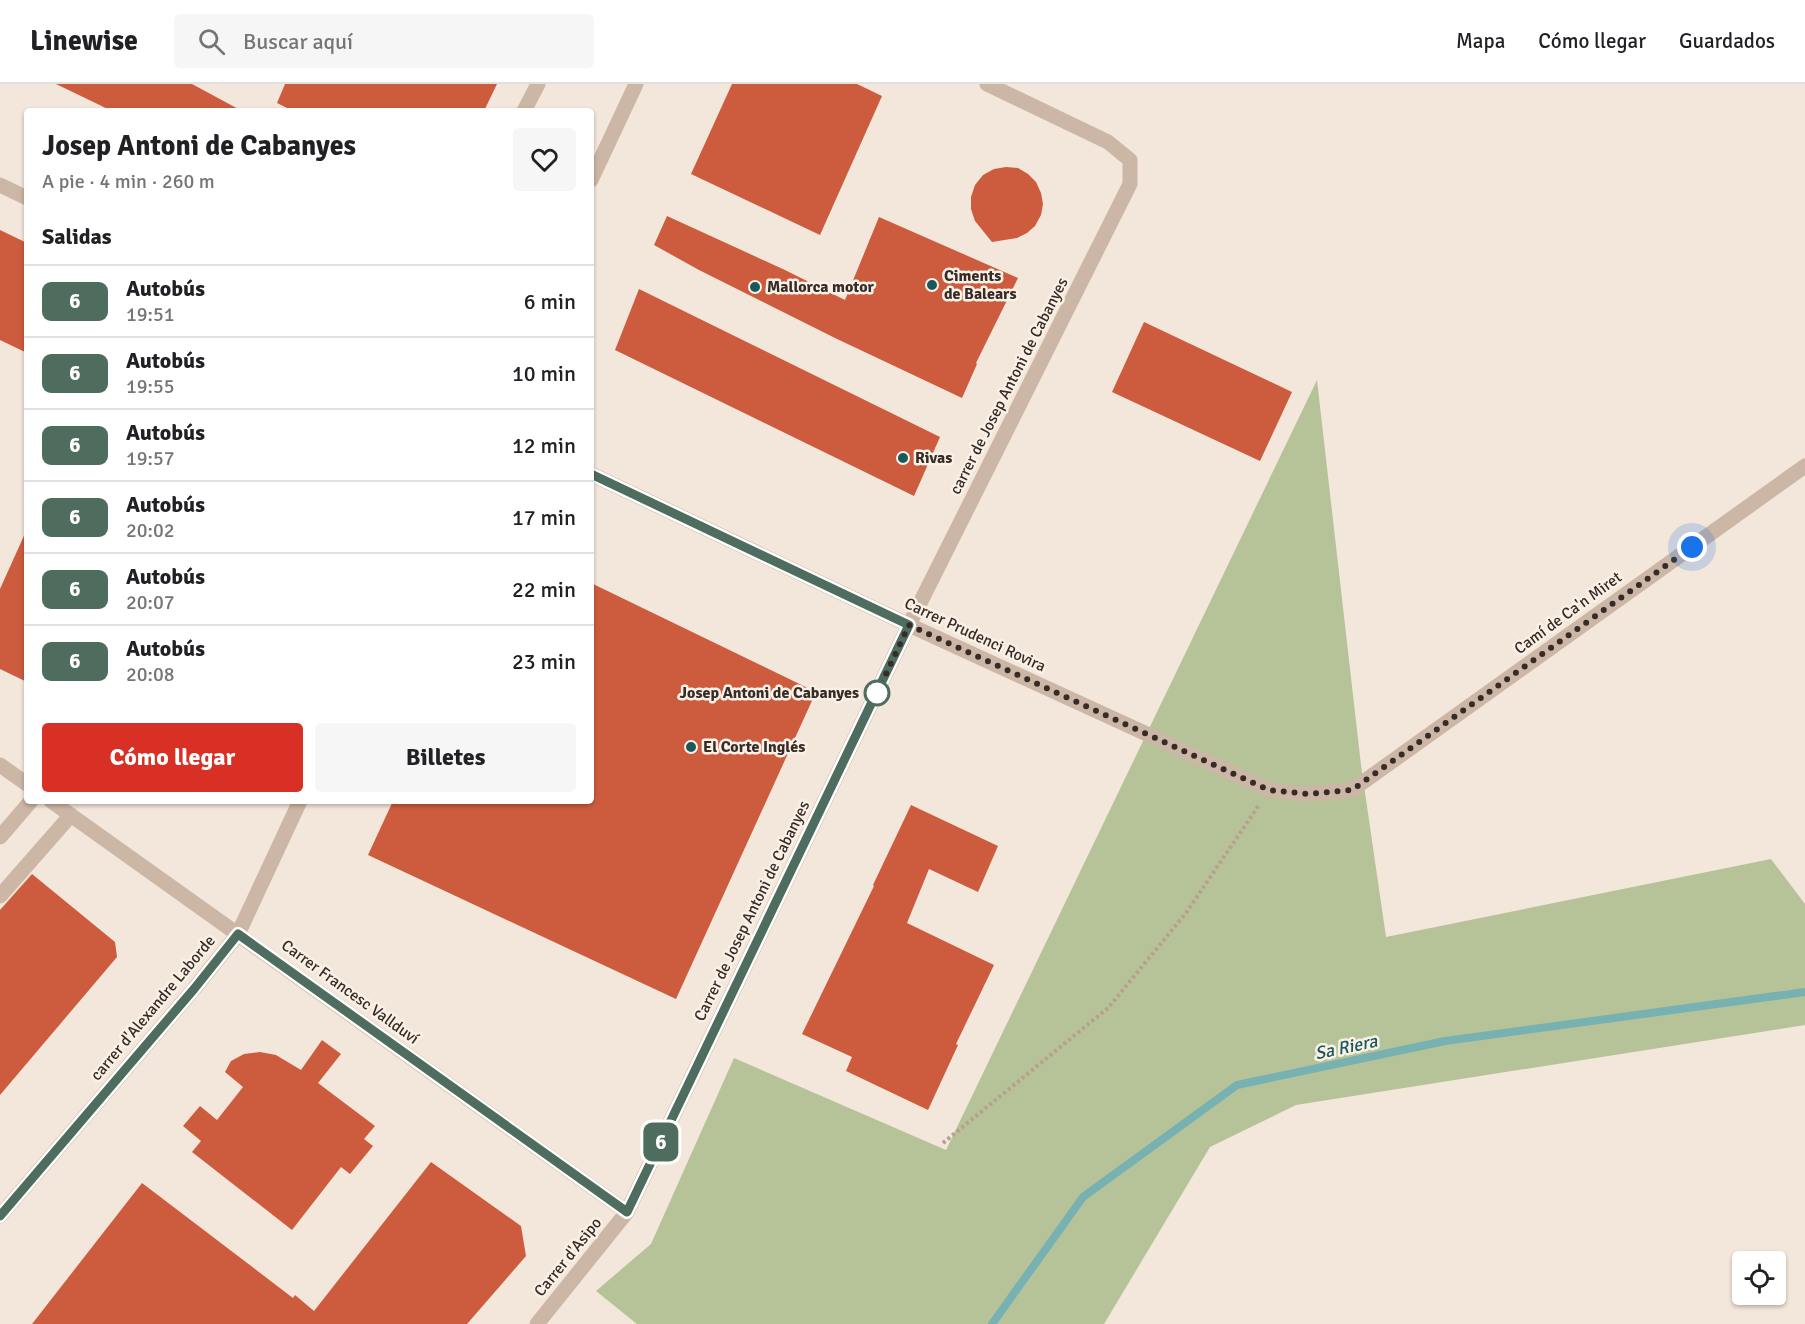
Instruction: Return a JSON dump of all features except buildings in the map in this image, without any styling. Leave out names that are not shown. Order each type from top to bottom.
[{"type":"street","points":[[526,108],[538,84]]},
{"type":"street","points":[[594,174],[636,84]]},
{"type":"street","name":"carrer de Josep Antoni de Cabanyes","points":[[909,625],[1130,184],[1130,160],[1108,142],[987,84]]},
{"type":"street","points":[[0,185],[24,197]]},
{"type":"street","name":"Camí de Ca'n Miret","points":[[1352,790],[1805,466]]},
{"type":"street","name":"Carrer Prudenci Rovira","points":[[594,475],[909,625],[1269,790],[1308,794],[1352,790]]},
{"type":"street","name":"Carrer de Josep Antoni de Cabanyes","points":[[627,1212],[909,625]]},
{"type":"street","points":[[0,765],[24,782]]},
{"type":"street","points":[[0,837],[28,804]]},
{"type":"street","name":"carrer d'Alexandre Laborde","points":[[0,1216],[194,989],[238,934],[299,804]]},
{"type":"street","points":[[0,896],[60,806]]},
{"type":"street","name":"Carrer Francesc Vallduví","points":[[60,806],[627,1212]]},
{"type":"street","name":"Carrer d'Asipo","points":[[537,1324],[627,1212]]},
{"type":"path","points":[[943,1143],[1108,1008],[1186,913],[1269,790]]},
{"type":"green space","points":[[1317,380],[1361,765],[1386,937],[1771,859],[1805,904],[1805,1025],[1296,1105],[1210,1147],[1104,1324],[637,1324],[596,1291],[651,1244],[734,1058],[946,1150]]},
{"type":"waterway","name":"Sa Riera","points":[[992,1324],[1083,1197],[1237,1085],[1445,1041],[1805,992]]},
{"type":"bus line","name":"6","points":[[0,1216],[194,989],[238,934],[627,1212],[909,625],[594,475]]},
{"type":"place","name":"Ciments de Balears","points":[[932,285]]},
{"type":"place","name":"Mallorca motor","points":[[755,287]]},
{"type":"place","name":"Rivas","points":[[903,458]]},
{"type":"place","name":"Josep Antoni de Cabanyes","points":[[877,693]]},
{"type":"place","name":"El Corte Inglés","points":[[691,747]]},
{"type":"route","points":[[877,693],[909,625],[1269,790],[1308,794],[1352,790],[1692,547]]}]
